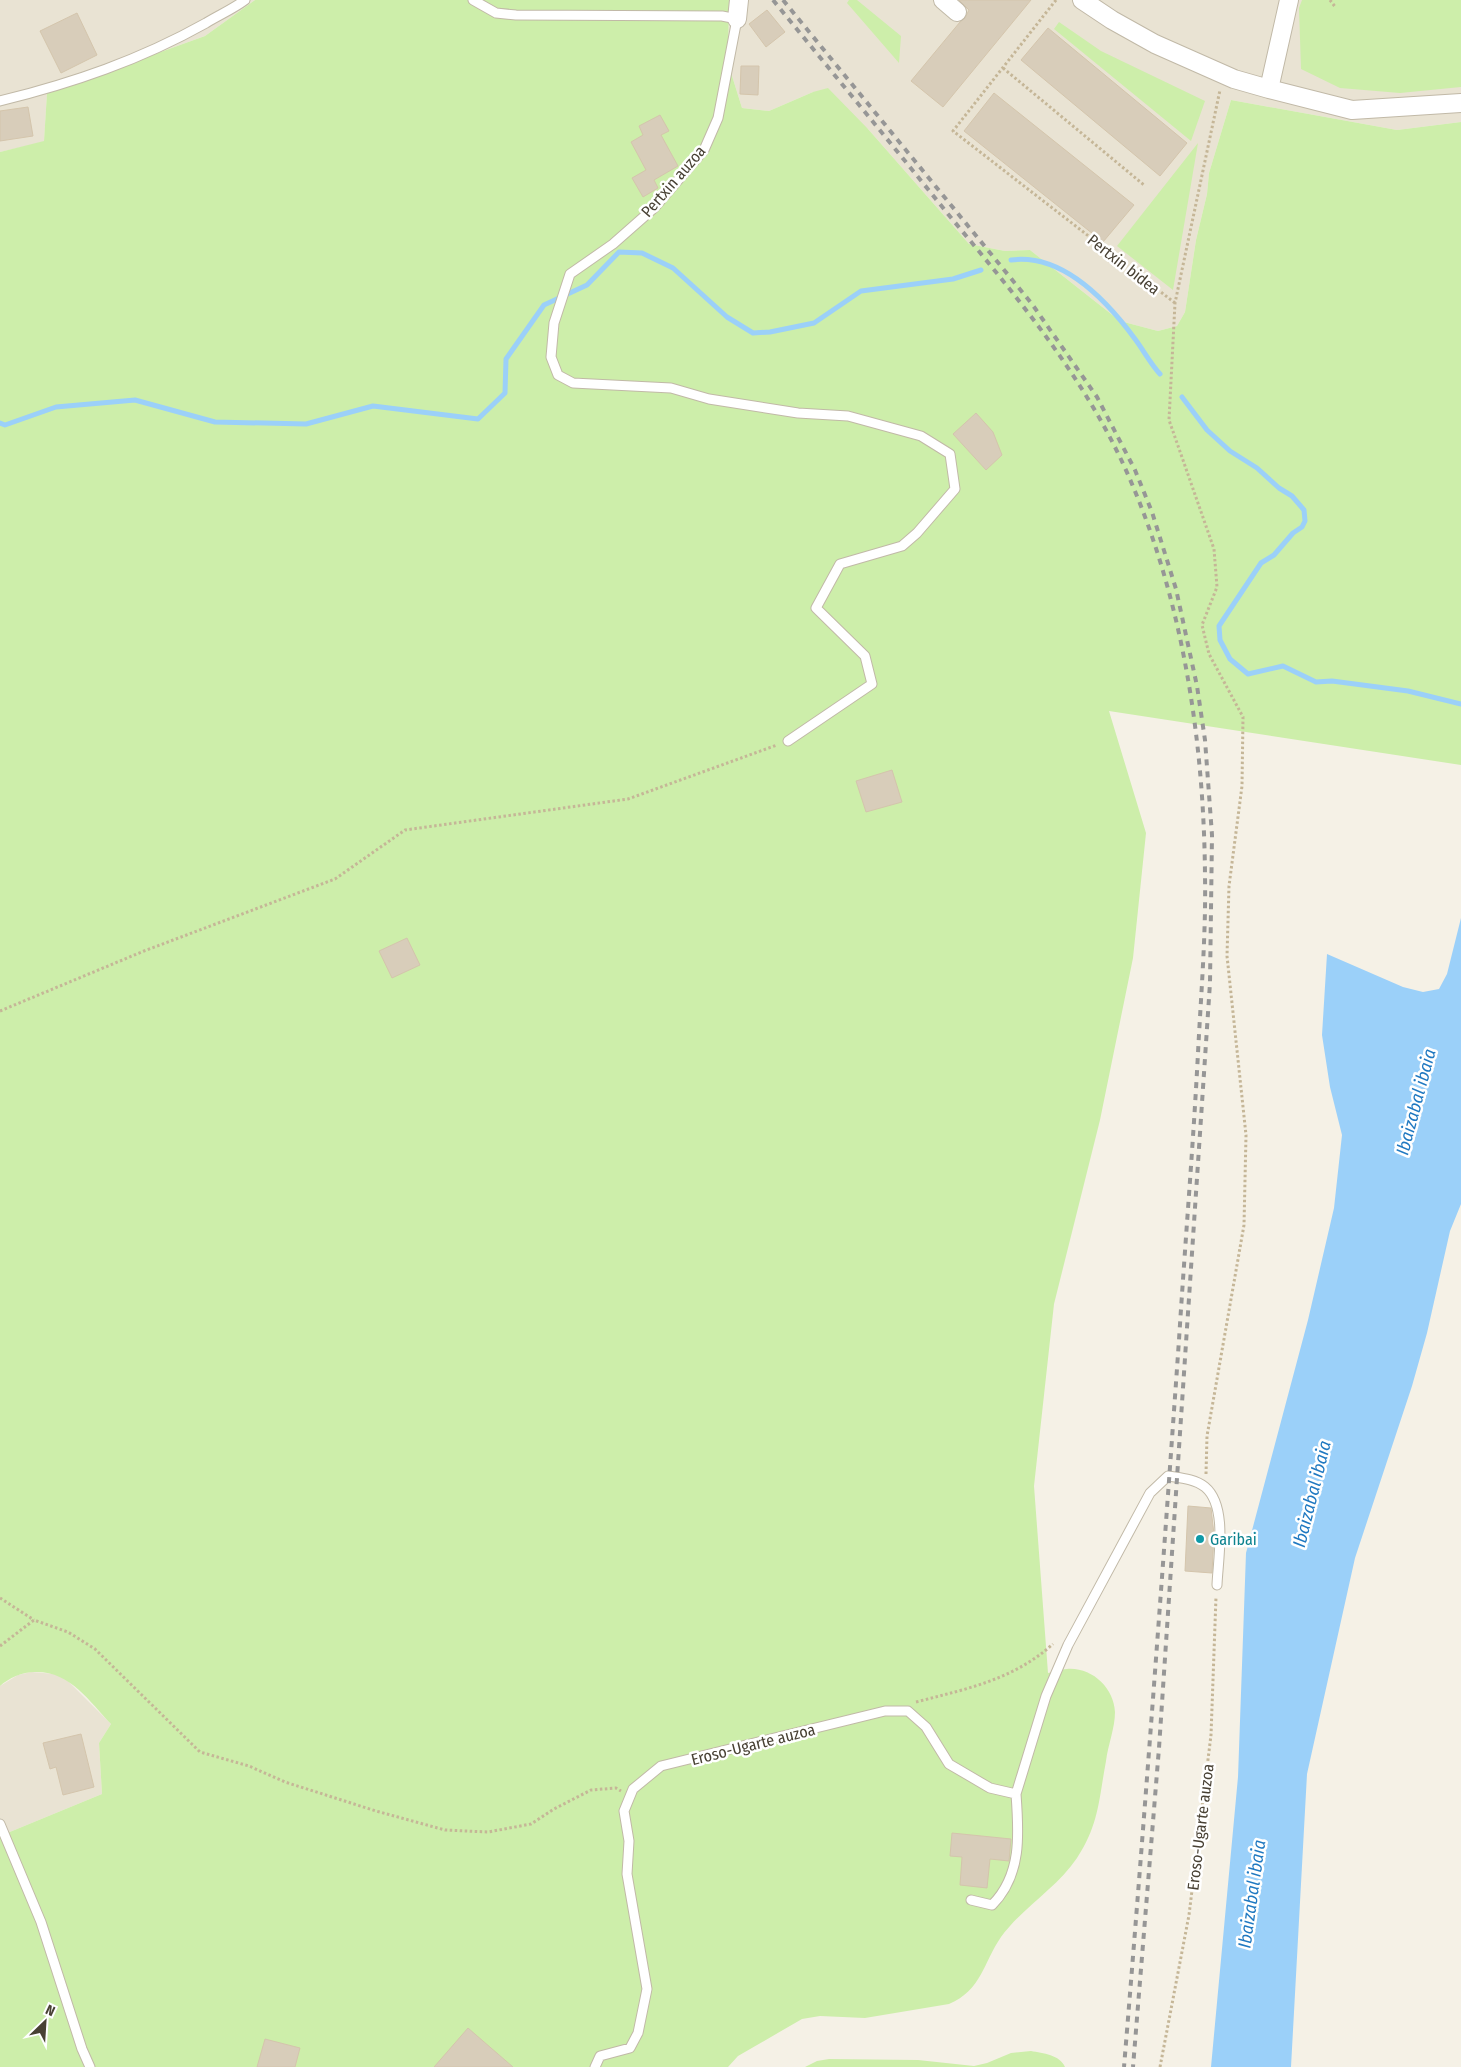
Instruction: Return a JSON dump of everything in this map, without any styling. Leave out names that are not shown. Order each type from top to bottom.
[{"type":"street","name":"Pertxin auzoa","points":[[737,20],[739,0]]},
{"type":"street","points":[[943,0],[957,12]]},
{"type":"street","points":[[1082,0],[1112,20],[1155,44],[1225,74],[1269,89],[1352,110],[1461,103]]},
{"type":"street","points":[[1269,89],[1289,0]]},
{"type":"lane","points":[[0,101],[47,89],[122,65],[172,42],[245,0]]},
{"type":"lane","points":[[473,0],[496,13],[516,15],[722,16],[737,20]]},
{"type":"lane","name":"Pertxin auzoa","points":[[737,20],[718,118],[704,150],[655,207],[613,244],[570,274],[554,323],[551,357],[558,374],[573,383],[671,388],[709,399],[789,412],[848,416],[921,436],[950,454],[955,489],[917,533],[902,546],[840,564],[816,608],[865,656],[872,684],[788,741]]},
{"type":"lane","points":[[971,1900],[992,1905],[1003,1894],[1012,1874],[1018,1847],[1016,1794],[1046,1696],[1068,1645],[1150,1493],[1168,1476],[1189,1479],[1206,1487],[1214,1499],[1220,1515],[1217,1585]]},
{"type":"lane","name":"Eroso-Ugarte auzoa","points":[[595,2067],[600,2056],[630,2048],[638,2033],[647,1989],[627,1874],[629,1840],[624,1811],[633,1789],[661,1766],[885,1711],[908,1711],[926,1727],[949,1764],[990,1788],[1016,1794]]},
{"type":"lane","points":[[0,1824],[41,1922],[82,2049],[90,2067]]},
{"type":"path","name":"Pertxin bidea","points":[[1056,0],[952,131],[1175,303],[1219,92],[1225,74]]},
{"type":"path","points":[[1330,0],[1336,8]]},
{"type":"path","points":[[1003,68],[1144,185]]},
{"type":"path","points":[[1175,303],[1169,420],[1214,549],[1217,587],[1202,625],[1209,654],[1243,717],[1242,786],[1229,886],[1227,956],[1246,1135],[1244,1225],[1207,1436],[1206,1487]]},
{"type":"path","points":[[0,1011],[144,951],[335,879],[405,830],[628,800],[788,741]]},
{"type":"path","name":"Eroso-Ugarte auzoa","points":[[1160,2067],[1189,1915],[1212,1735],[1217,1585]]},
{"type":"path","points":[[0,1598],[34,1620],[68,1632],[95,1649],[200,1752],[249,1766],[285,1782],[376,1811],[445,1830],[488,1832],[531,1824],[554,1809],[591,1790],[616,1788],[631,1795]]},
{"type":"path","points":[[0,1646],[34,1620]]},
{"type":"path","points":[[913,1703],[976,1687],[1022,1668],[1059,1638]]},
{"type":"shaded area","points":[[0,0],[255,0],[205,36],[47,93],[44,142],[0,152]]},
{"type":"shaded area","points":[[729,0],[1461,0],[1461,122],[1397,130],[1231,100],[1209,173],[1207,194],[1196,240],[1185,312],[1177,326],[1158,331],[1120,321],[1030,250],[1005,251],[969,244],[868,129],[813,92],[769,111],[742,108],[728,63]]},
{"type":"shaded area","points":[[31,1672],[55,1674],[66,1679],[111,1724],[99,1743],[102,1794],[0,1836],[0,1686],[18,1675]]},
{"type":"green space","points":[[255,0],[729,0],[728,63],[742,108],[769,111],[813,92],[828,88],[868,129],[969,244],[1005,251],[1030,250],[1120,321],[1158,331],[1177,326],[1185,312],[1196,240],[1207,194],[1209,173],[1231,100],[1397,130],[1461,122],[1461,765],[1109,711],[1146,833],[1133,958],[1100,1120],[1054,1304],[1034,1486],[1048,1673],[1065,1669],[1076,1669],[1093,1675],[1106,1687],[1111,1695],[1114,1703],[1115,1718],[1097,1811],[1084,1846],[1060,1879],[1019,1916],[1001,1937],[975,1984],[960,1998],[949,2004],[865,2018],[820,2016],[802,2019],[738,2056],[728,2067],[0,2067],[0,1836],[102,1794],[99,1743],[111,1724],[87,1697],[59,1676],[30,1672],[7,1680],[0,1686],[0,152],[44,141],[47,93],[205,36]]},
{"type":"green space","points":[[849,0],[857,0],[901,36],[899,63],[847,3]]},
{"type":"green space","points":[[1302,0],[1461,0],[1461,87],[1400,93],[1340,88],[1301,69],[1299,8]]},
{"type":"green space","points":[[1059,22],[1101,51],[1205,101],[1191,141],[1054,29]]},
{"type":"green space","points":[[1198,143],[1173,290],[1117,246]]},
{"type":"green space","points":[[1031,2051],[1055,2057],[1065,2067],[805,2067],[817,2061],[829,2059],[918,2060],[974,2066],[1011,2053]]},
{"type":"water","name":"Ibaizabal ibaia","points":[[1461,918],[1461,1204],[1450,1231],[1427,1333],[1412,1386],[1355,1558],[1307,1774],[1291,2067],[1211,2067],[1238,1777],[1246,1553],[1308,1320],[1334,1208],[1342,1135],[1330,1087],[1322,1035],[1327,954],[1403,987],[1423,992],[1439,989],[1447,974]]},
{"type":"building","points":[[959,0],[1031,0],[943,107],[911,81],[965,18],[969,10]]},
{"type":"building","points":[[767,10],[785,32],[766,47],[749,24]]},
{"type":"building","points":[[77,13],[97,55],[61,73],[40,31]]},
{"type":"building","points":[[1048,28],[1187,143],[1160,176],[1021,60]]},
{"type":"building","points":[[741,66],[759,66],[758,95],[740,94]]},
{"type":"building","points":[[994,93],[1134,205],[1103,242],[964,131]]},
{"type":"building","points":[[28,107],[33,136],[0,141],[0,111]]},
{"type":"building","points":[[660,115],[669,131],[661,135],[678,166],[654,180],[658,188],[643,197],[632,178],[646,170],[631,142],[643,135],[639,126]]},
{"type":"building","points":[[976,413],[993,432],[1002,455],[986,470],[953,434]]},
{"type":"building","points":[[892,770],[902,802],[866,812],[856,781]]},
{"type":"building","points":[[407,938],[420,965],[392,978],[379,951]]},
{"type":"building","name":"Garibai","points":[[1188,1506],[1211,1508],[1214,1534],[1212,1573],[1185,1571]]},
{"type":"building","points":[[81,1734],[94,1787],[63,1795],[56,1767],[50,1769],[43,1743]]},
{"type":"building","points":[[952,1833],[1011,1839],[1009,1861],[990,1859],[987,1888],[960,1885],[962,1857],[950,1856]]},
{"type":"building","points":[[468,2028],[513,2067],[434,2067]]},
{"type":"building","points":[[265,2039],[300,2048],[295,2067],[257,2067]]},
{"type":"waterway","points":[[0,423],[5,425],[56,407],[135,400],[215,422],[306,424],[373,406],[478,419],[505,393],[506,359],[544,305],[587,285],[619,252],[642,253],[673,268],[727,317],[753,333],[770,332],[814,323],[861,291],[953,279],[981,270]]},
{"type":"waterway","points":[[1011,260],[1030,260],[1048,264],[1066,272],[1082,283],[1097,295],[1124,324],[1160,374]]},
{"type":"waterway","points":[[1182,397],[1207,430],[1230,451],[1257,468],[1279,488],[1292,496],[1304,510],[1305,521],[1302,527],[1293,533],[1274,555],[1261,563],[1219,626],[1220,640],[1230,659],[1248,674],[1283,666],[1316,682],[1332,681],[1408,691],[1461,704]]},
{"type":"railway","points":[[773,0],[1024,307],[1071,372],[1092,406],[1112,441],[1148,524],[1177,622],[1187,673],[1195,724],[1204,825],[1204,942],[1194,1125],[1173,1431],[1124,2067]]},
{"type":"railway","points":[[783,0],[1032,304],[1097,397],[1135,470],[1152,512],[1176,589],[1197,686],[1205,740],[1212,835],[1210,983],[1159,1748],[1133,2067]]},
{"type":"place","name":"Garibai","points":[[1200,1539]]}]
